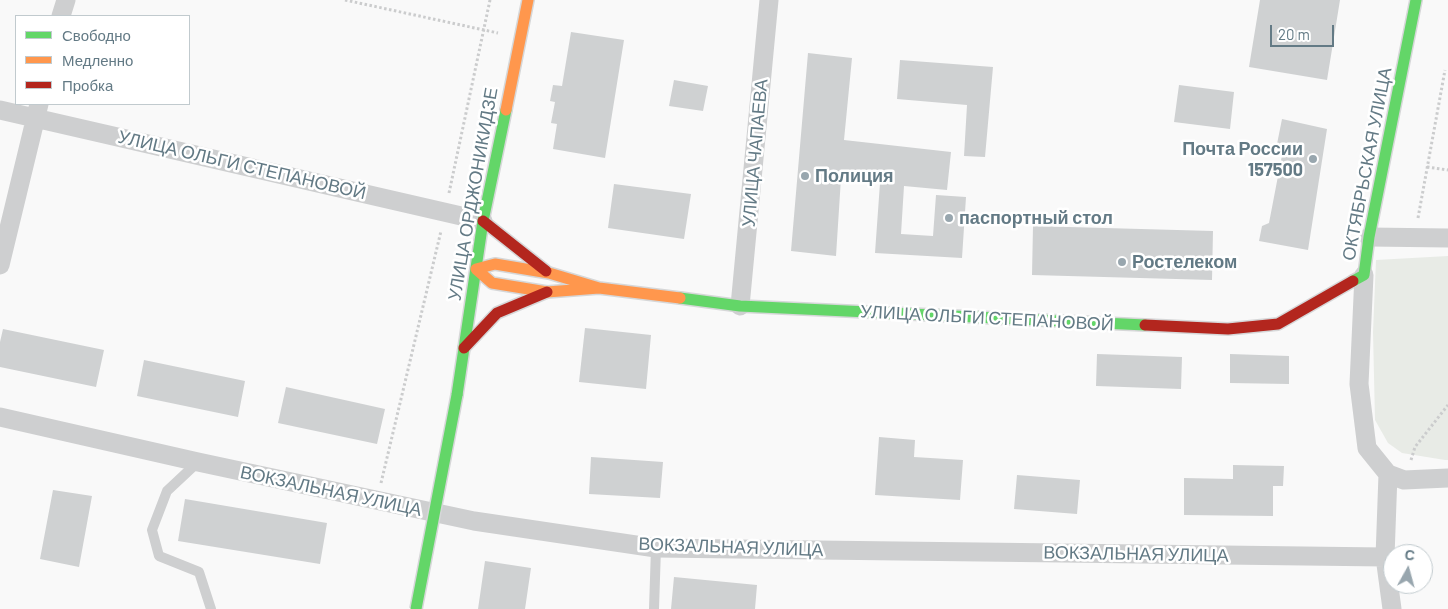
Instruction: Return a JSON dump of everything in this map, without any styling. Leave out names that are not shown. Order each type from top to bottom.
[{"type":"main road","name":"УЛИЦА ОРДЖОНИКИДЗЕ","points":[[416,609],[457,395],[483,221],[528,0]]},
{"type":"main road","name":"ОКТЯБРЬСКАЯ УЛИЦА","points":[[1364,275],[1369,237],[1416,0]]},
{"type":"main road","points":[[483,221],[549,273]]},
{"type":"main road","points":[[476,269],[495,264],[549,273],[599,288]]},
{"type":"main road","points":[[476,269],[492,283],[547,292],[599,288]]},
{"type":"main road","name":"УЛИЦА ОЛЬГИ СТЕПАНОВОЙ","points":[[599,288],[740,306],[1228,329],[1278,324],[1364,275]]},
{"type":"main road","points":[[464,348],[497,313],[547,292]]},
{"type":"street","points":[[62,15],[66,0]]},
{"type":"street","name":"УЛИЦА ЧАПАЕВА","points":[[740,306],[769,0]]},
{"type":"street","name":"УЛИЦА ОЛЬГИ СТЕПАНОВОЙ","points":[[0,110],[38,111],[317,182],[483,221]]},
{"type":"street","points":[[0,265],[38,111]]},
{"type":"street","points":[[1369,237],[1448,238]]},
{"type":"street","points":[[1364,275],[1359,384],[1367,448],[1396,477],[1448,478]]},
{"type":"street","name":"ВОКЗАЛЬНАЯ УЛИЦА","points":[[0,417],[198,462],[474,521],[656,548],[1383,557]]},
{"type":"street","points":[[1387,544],[1396,477]]},
{"type":"street","points":[[1390,594],[1392,609]]},
{"type":"lane","points":[[198,462],[167,491],[152,530],[159,556],[199,572],[211,609]]},
{"type":"lane","points":[[654,609],[656,548]]},
{"type":"path","points":[[344,0],[520,38]]},
{"type":"path","points":[[376,500],[445,213],[490,0]]},
{"type":"path","points":[[1414,238],[1445,70]]},
{"type":"path","points":[[1427,167],[1448,170]]},
{"type":"path","points":[[1396,477],[1415,447],[1448,405]]},
{"type":"shaded area","points":[[1448,256],[1448,460],[1445,460],[1402,453],[1388,443],[1375,420],[1373,332],[1376,260]]},
{"type":"building","points":[[1260,0],[1340,0],[1327,80],[1249,67]]},
{"type":"building","points":[[571,32],[624,40],[605,158],[553,149],[557,124],[551,123],[555,102],[550,101],[553,85],[562,86]]},
{"type":"building","points":[[808,53],[852,58],[844,140],[951,152],[947,190],[904,186],[901,234],[933,236],[936,195],[966,197],[962,258],[875,253],[880,183],[841,178],[836,256],[791,251]]},
{"type":"building","points":[[900,60],[993,67],[985,157],[964,156],[967,105],[897,99]]},
{"type":"building","points":[[674,80],[708,86],[703,111],[669,106]]},
{"type":"building","points":[[1179,85],[1234,92],[1230,129],[1174,122]]},
{"type":"building","points":[[1282,119],[1327,129],[1308,250],[1259,241],[1262,226],[1269,223],[1283,150],[1277,144]]},
{"type":"building","points":[[614,184],[691,194],[684,239],[608,228]]},
{"type":"building","name":"Ростелеком","points":[[1033,226],[1213,231],[1212,280],[1032,275]]},
{"type":"building","points":[[585,328],[651,335],[646,389],[579,382]]},
{"type":"building","points":[[3,329],[104,350],[96,387],[0,367],[0,342]]},
{"type":"building","points":[[1097,354],[1182,357],[1181,389],[1096,386]]},
{"type":"building","points":[[1230,354],[1289,356],[1289,384],[1230,383]]},
{"type":"building","points":[[144,360],[245,381],[238,417],[137,396]]},
{"type":"building","points":[[286,387],[385,409],[377,444],[278,423]]},
{"type":"building","points":[[879,437],[915,440],[914,457],[963,460],[960,500],[875,495]]},
{"type":"building","points":[[591,457],[663,462],[660,498],[589,494]]},
{"type":"building","points":[[1233,465],[1284,466],[1283,486],[1273,486],[1273,516],[1184,515],[1184,478],[1233,479]]},
{"type":"building","points":[[1017,475],[1080,480],[1077,514],[1014,509]]},
{"type":"building","points":[[53,490],[92,496],[79,567],[40,559]]},
{"type":"building","points":[[185,499],[327,523],[320,564],[178,541]]},
{"type":"building","points":[[485,561],[531,568],[525,609],[478,609]]},
{"type":"building","points":[[674,577],[757,585],[755,609],[671,609]]},
{"type":"traffic: fast","points":[[1353,281],[1364,275],[1369,237],[1416,0]]},
{"type":"traffic: fast","points":[[457,395],[483,221],[506,110]]},
{"type":"traffic: fast","points":[[680,298],[740,306],[1145,325]]},
{"type":"traffic: fast","points":[[416,609],[457,395]]},
{"type":"traffic: slow","points":[[506,110],[528,0]]},
{"type":"traffic: slow","points":[[599,288],[547,292],[492,283],[476,269],[495,264],[549,273],[599,288],[680,298]]},
{"type":"traffic: jam","points":[[483,221],[546,271]]},
{"type":"traffic: jam","points":[[1145,325],[1228,329],[1278,324],[1353,281]]},
{"type":"traffic: jam","points":[[464,348],[497,313],[547,292]]},
{"type":"place","name":"Почта России 157500","points":[[1313,159]]},
{"type":"place","name":"Полиция","points":[[805,176]]},
{"type":"place","name":"паспортный стол","points":[[949,218]]},
{"type":"place","name":"Ростелеком","points":[[1122,262]]}]
